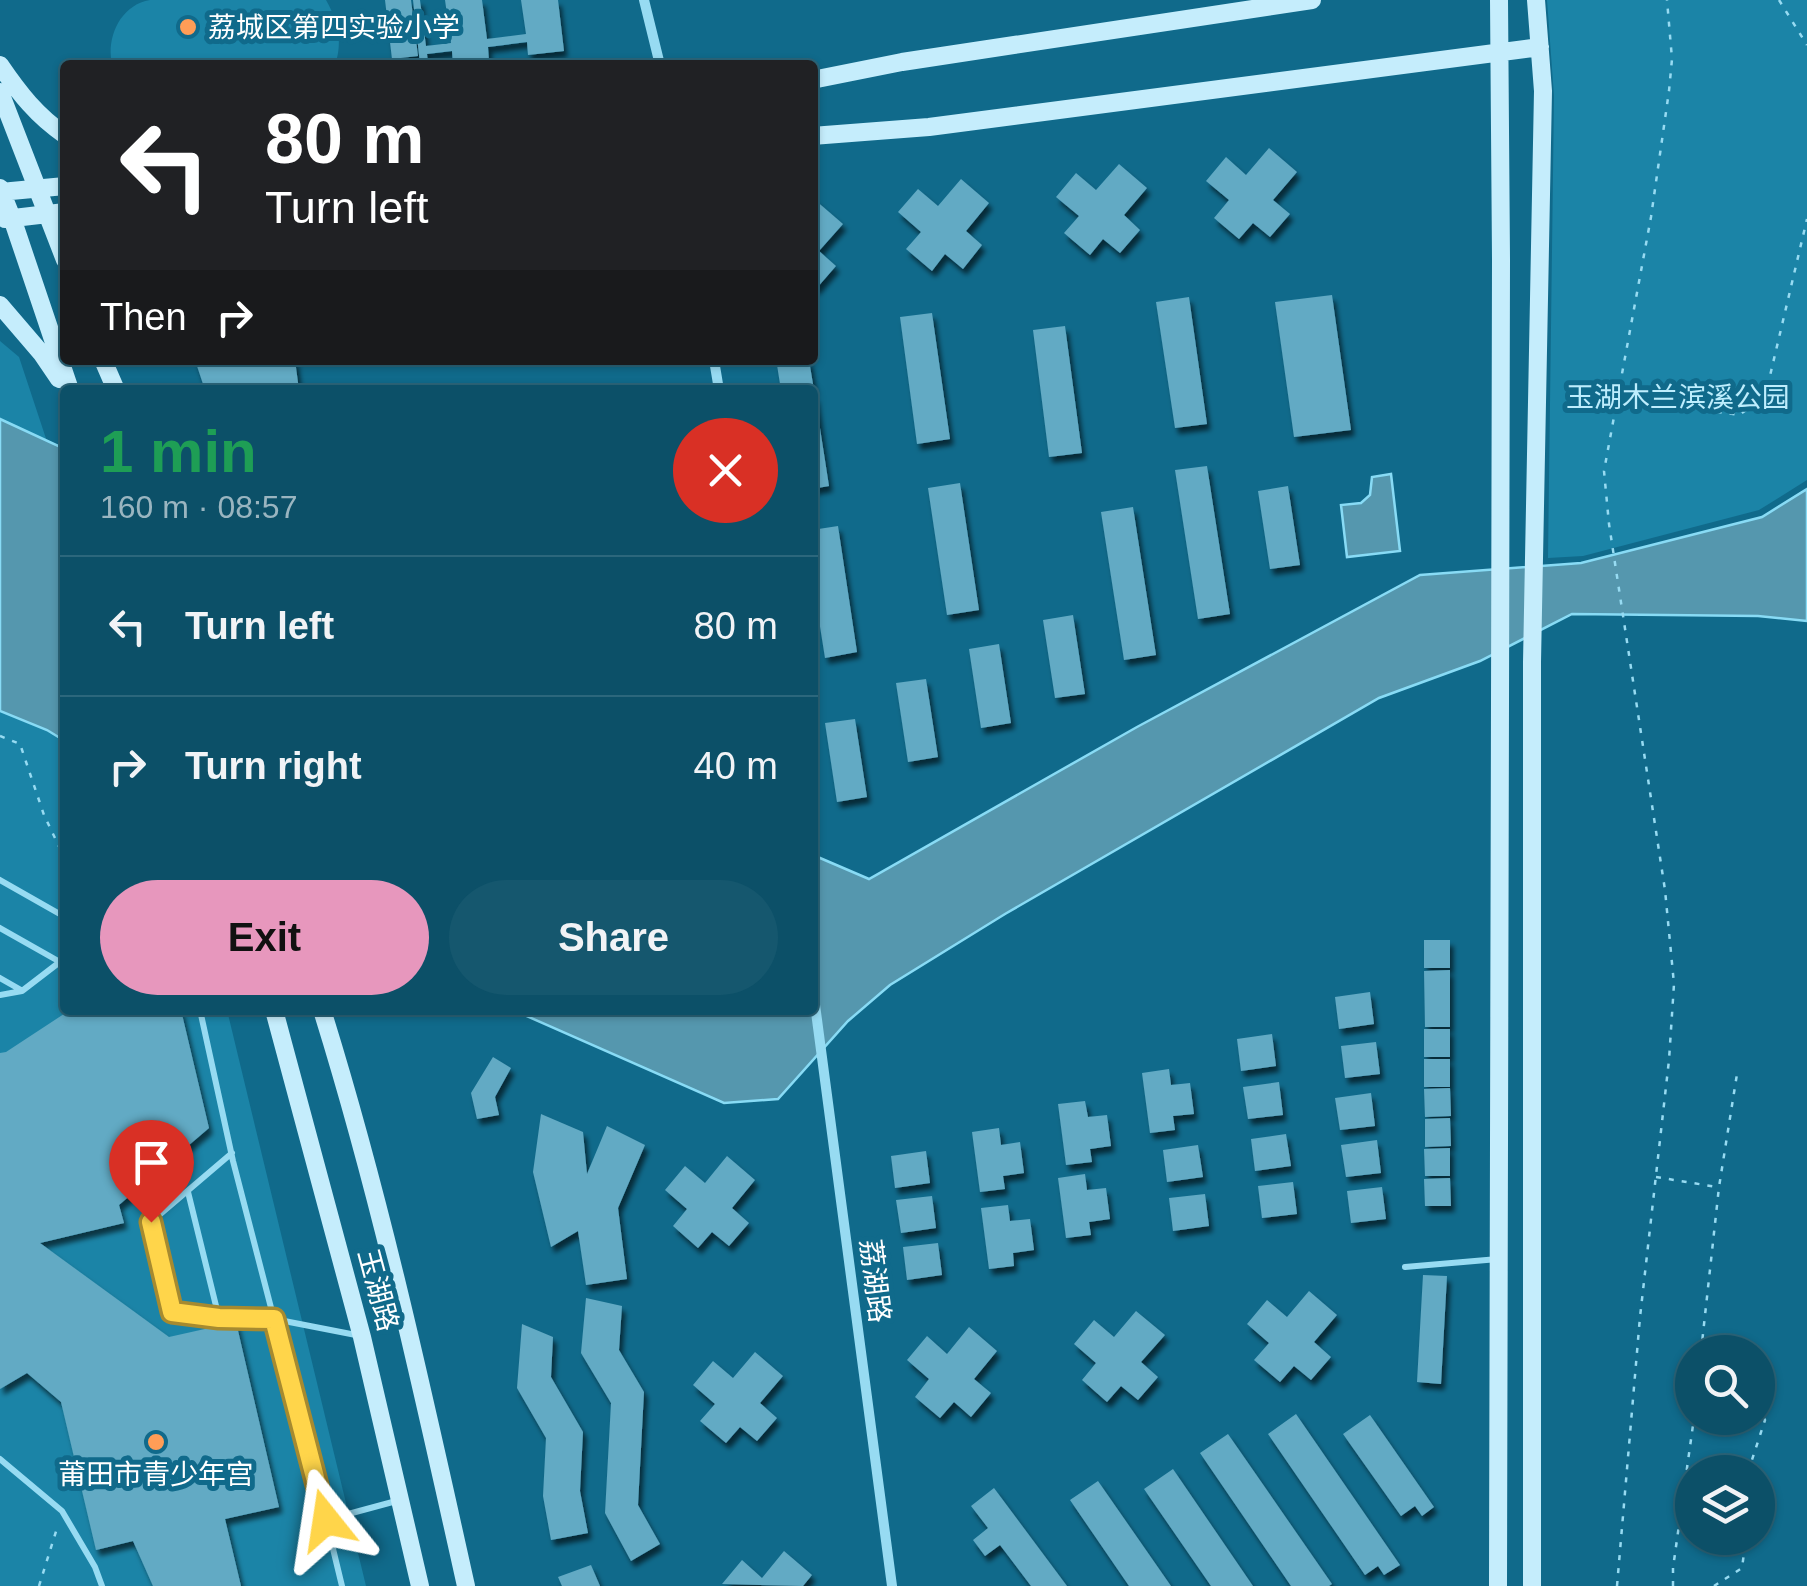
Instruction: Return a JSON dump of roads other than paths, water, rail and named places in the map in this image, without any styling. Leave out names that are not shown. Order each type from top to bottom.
[{"type":"main road","points":[[818,79],[902,62],[1312,0]]},
{"type":"main road","points":[[1498,1586],[1499,0]]},
{"type":"main road","points":[[1532,1586],[1532,662],[1543,91],[1536,0]]},
{"type":"main road","points":[[818,136],[929,127],[1540,47]]},
{"type":"main road","points":[[0,65],[23,98],[60,132]]},
{"type":"main road","points":[[0,92],[38,189],[56,213]]},
{"type":"main road","points":[[60,187],[0,190],[6,219],[66,385]]},
{"type":"main road","points":[[6,219],[56,213]]},
{"type":"main road","points":[[0,305],[64,385]]},
{"type":"main road","name":"玉湖路","points":[[275,1015],[362,1337],[420,1586]]},
{"type":"main road","name":"玉湖路","points":[[323,1015],[390,1261],[466,1586]]},
{"type":"street","points":[[644,0],[659,60]]},
{"type":"street","name":"荔湖路","points":[[817,1015],[892,1586]]},
{"type":"lane","points":[[0,880],[60,914]]},
{"type":"lane","points":[[0,928],[60,959]]},
{"type":"lane","points":[[0,995],[22,991],[60,962]]},
{"type":"lane","points":[[0,978],[22,991]]},
{"type":"lane","points":[[201,1015],[232,1153],[342,1586]]},
{"type":"lane","points":[[232,1153],[151,1222],[172,1312],[274,1319],[362,1337]]},
{"type":"lane","points":[[188,1192],[219,1318]]},
{"type":"lane","points":[[1405,1267],[1499,1258]]},
{"type":"lane","points":[[0,1460],[62,1511],[102,1586]]},
{"type":"lane","points":[[326,1520],[401,1500]]},
{"type":"place","name":"荔城区第四实验小学","points":[[188,27]]},
{"type":"place","name":"莆田市青少年宫","points":[[156,1442]]},
{"type":"park label","name":"玉湖木兰滨溪公园","points":[[1678,397]]}]
